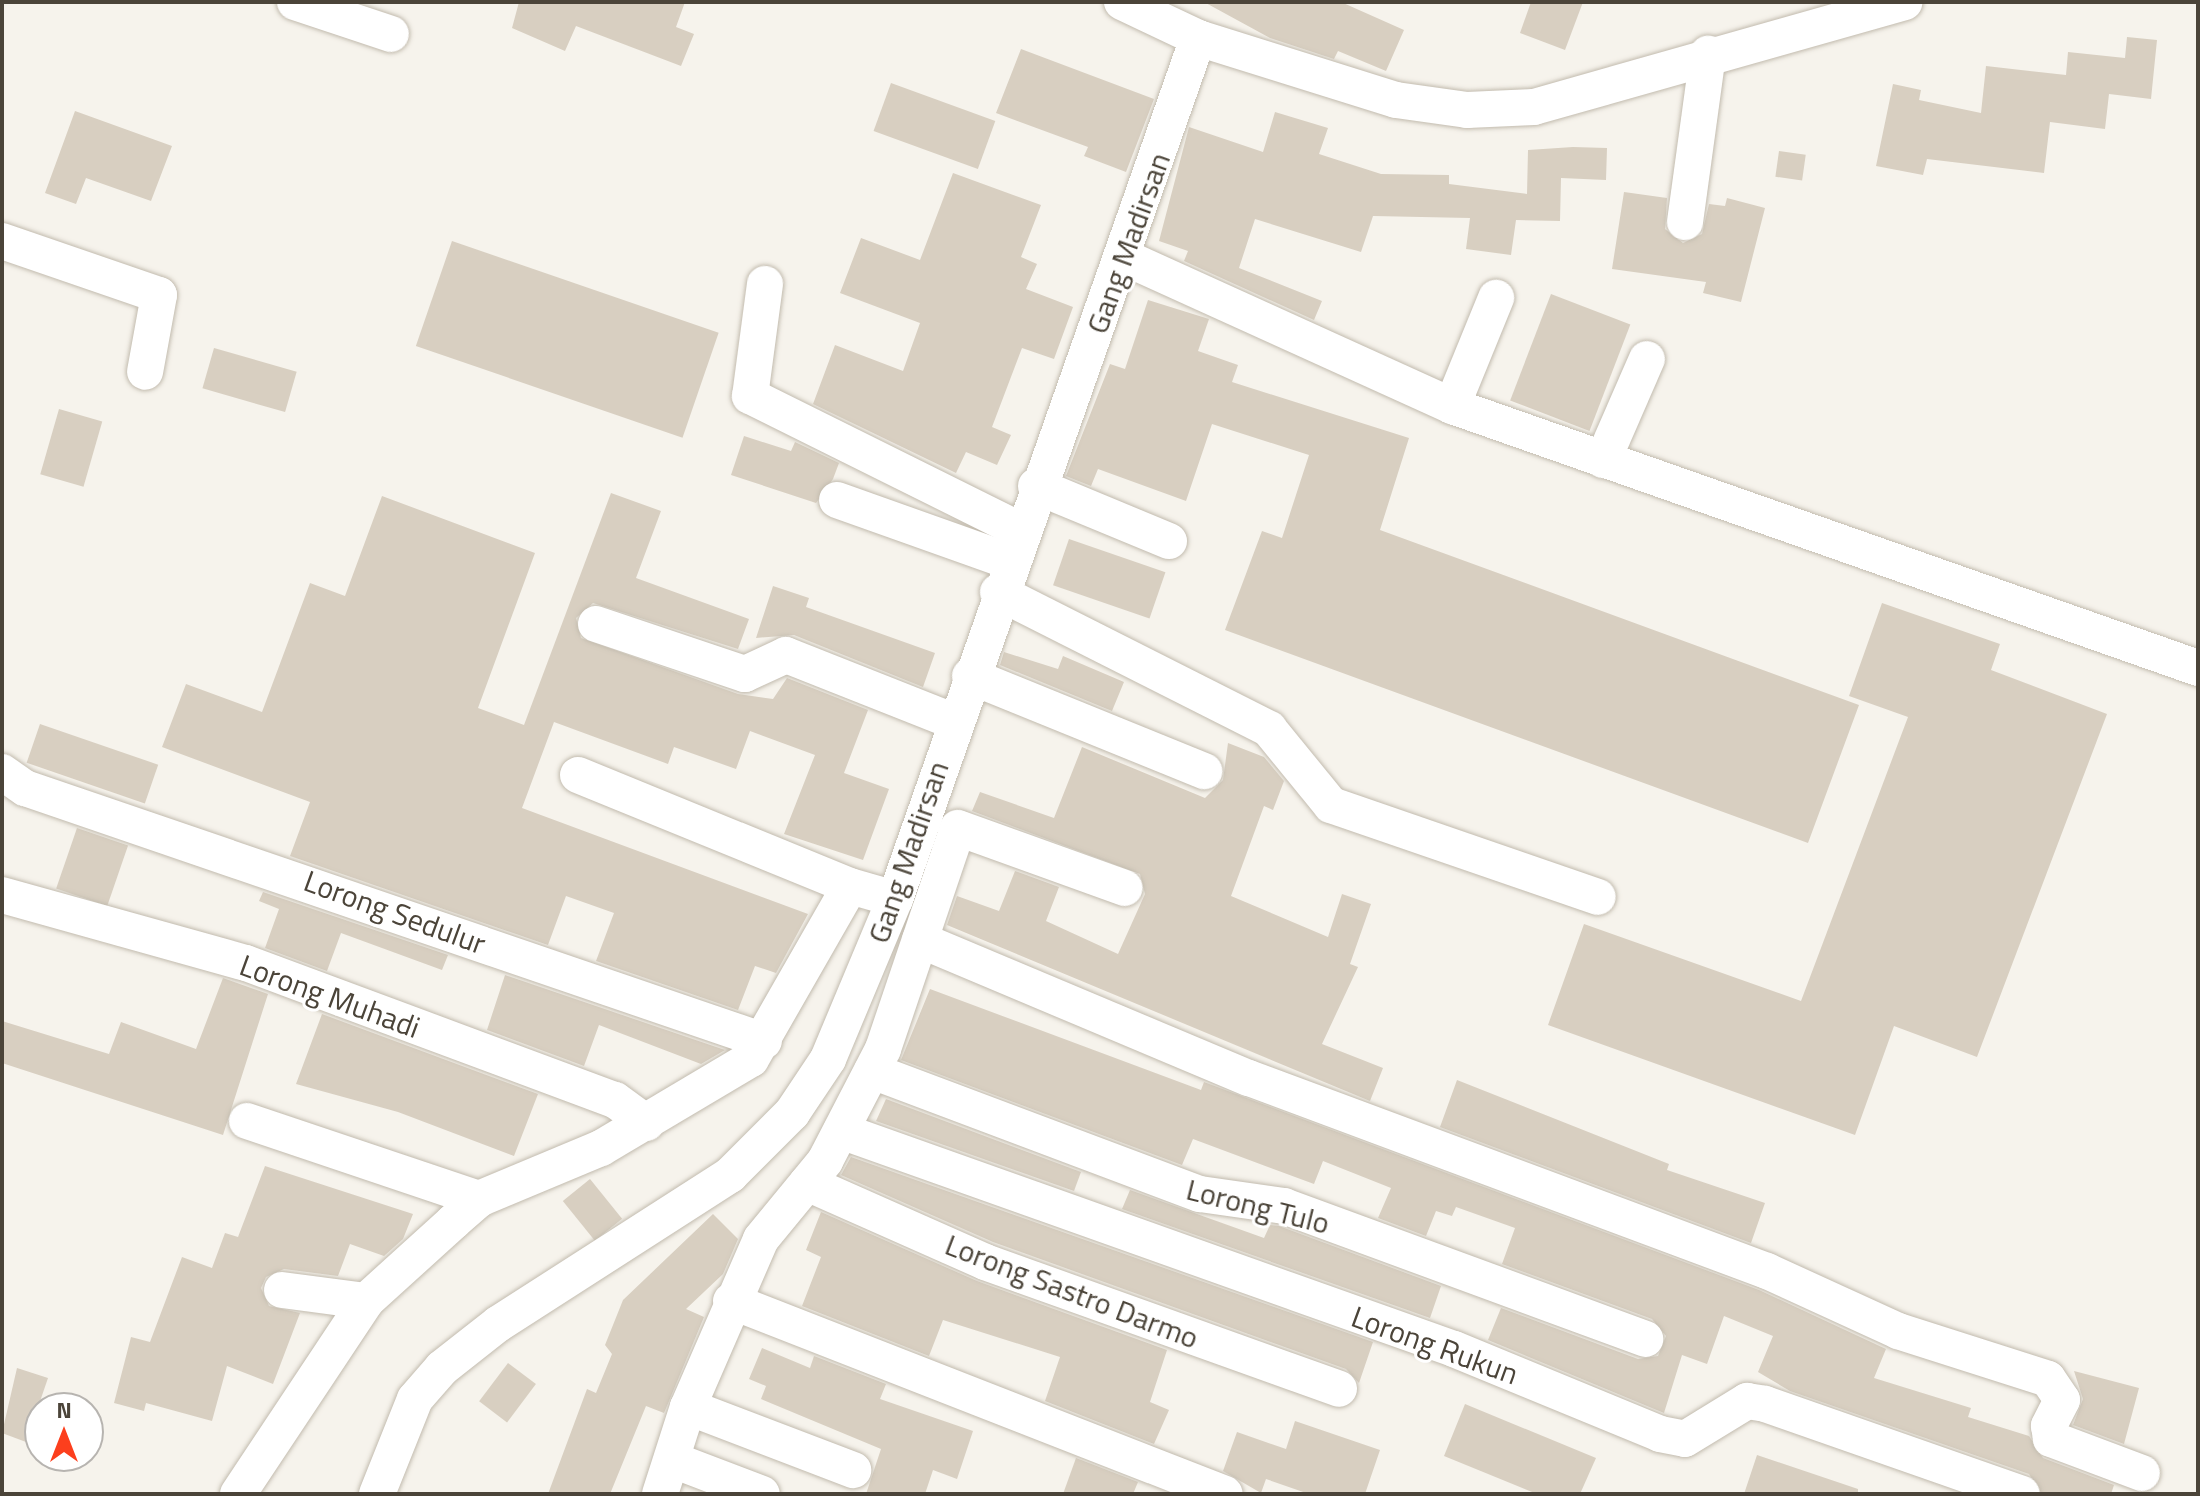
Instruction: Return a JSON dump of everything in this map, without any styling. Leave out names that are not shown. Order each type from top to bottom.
[{"type":"street","points":[[295,2],[391,34]]},
{"type":"street","points":[[1122,2],[1159,9],[1198,38],[1396,100],[1467,110],[1534,107],[1708,54],[1904,2]]},
{"type":"street","name":"Gang Madirsan","points":[[377,1494],[415,1399],[442,1368],[498,1324],[730,1175],[792,1113],[828,1059],[895,899],[953,721],[1036,486],[1126,258],[1198,38]]},
{"type":"street","points":[[1685,222],[1708,54]]},
{"type":"street","points":[[2,241],[159,295],[145,372]]},
{"type":"street","points":[[1126,258],[1452,406],[2198,668]]},
{"type":"street","points":[[765,284],[750,396],[1269,729],[1331,805],[1598,897]]},
{"type":"street","points":[[1452,406],[1496,298]]},
{"type":"street","points":[[1603,460],[1647,359]]},
{"type":"street","points":[[1036,486],[1169,541]]},
{"type":"street","points":[[837,500],[1009,561]]},
{"type":"street","points":[[596,624],[745,674],[786,655],[953,721]]},
{"type":"street","points":[[970,676],[1204,771]]},
{"type":"street","points":[[578,775],[850,886],[895,899]]},
{"type":"street","name":"Lorong Sedulur","points":[[13,780],[764,1041]]},
{"type":"street","points":[[922,814],[1125,888]]},
{"type":"street","points":[[660,1494],[688,1407],[731,1301],[777,1214],[807,1183],[841,1131],[872,1071],[958,828]]},
{"type":"street","points":[[238,1494],[366,1301],[479,1199],[647,1123],[715,1085],[764,1041],[850,886]]},
{"type":"street","name":"Lorong Muhadi","points":[[2,895],[246,963],[615,1100],[647,1123]]},
{"type":"street","points":[[920,940],[1249,1078],[1767,1271],[1898,1331],[2048,1379],[2062,1400],[2049,1426],[2051,1439],[2142,1473]]},
{"type":"street","name":"Lorong Tulo","points":[[872,1071],[1200,1194],[1284,1206],[1645,1339]]},
{"type":"street","points":[[247,1121],[479,1199]]},
{"type":"street","name":"Lorong Rukun","points":[[841,1131],[1454,1349],[1660,1434],[1685,1439],[1747,1401],[1765,1404],[2022,1494]]},
{"type":"street","name":"Lorong Sastro Darmo","points":[[807,1183],[985,1262],[1339,1389]]},
{"type":"street","points":[[282,1290],[366,1301]]},
{"type":"street","points":[[731,1301],[1225,1494]]},
{"type":"street","points":[[688,1407],[853,1470]]},
{"type":"street","points":[[673,1460],[762,1494]]},
{"type":"building","points":[[519,2],[685,2],[676,27],[694,34],[681,66],[576,26],[565,51],[512,28]]},
{"type":"building","points":[[1204,2],[1341,2],[1404,30],[1386,71],[1338,51],[1334,59],[1270,38]]},
{"type":"building","points":[[1531,2],[1583,2],[1565,50],[1520,33]]},
{"type":"building","points":[[2127,37],[2157,40],[2151,99],[2109,94],[2105,129],[2050,122],[2044,173],[1927,159],[1923,175],[1876,166],[1893,84],[1921,90],[1919,100],[1981,113],[1986,66],[2066,75],[2068,52],[2125,58]]},
{"type":"building","points":[[1021,49],[1154,99],[1126,172],[1084,156],[1088,147],[996,113]]},
{"type":"building","points":[[891,83],[995,121],[978,169],[874,131]]},
{"type":"building","points":[[75,111],[172,146],[151,201],[86,178],[76,204],[45,193]]},
{"type":"building","points":[[1275,112],[1328,128],[1319,154],[1381,174],[1449,175],[1449,184],[1527,194],[1528,150],[1573,147],[1607,148],[1606,180],[1561,178],[1560,221],[1516,220],[1511,255],[1466,249],[1470,218],[1373,216],[1361,252],[1255,219],[1239,268],[1322,301],[1314,320],[1184,261],[1188,251],[1159,241],[1189,127],[1263,152]]},
{"type":"building","points":[[1779,151],[1806,155],[1802,181],[1775,177]]},
{"type":"building","points":[[953,173],[1041,205],[1021,257],[1037,264],[1026,289],[1073,307],[1054,359],[1022,348],[992,427],[1011,435],[997,465],[966,452],[956,473],[813,404],[835,345],[903,371],[920,323],[840,293],[861,238],[920,260]]},
{"type":"building","points":[[1624,192],[1667,198],[1665,229],[1683,243],[1702,234],[1709,204],[1725,206],[1727,198],[1765,208],[1741,302],[1703,293],[1706,282],[1612,269]]},
{"type":"building","points":[[452,241],[719,333],[682,438],[416,346]]},
{"type":"building","points":[[1551,294],[1630,324],[1590,431],[1510,400]]},
{"type":"building","points":[[1148,300],[1209,319],[1198,351],[1238,365],[1232,382],[1409,438],[1380,530],[1859,705],[1808,843],[1225,630],[1262,531],[1282,538],[1309,455],[1212,424],[1186,501],[1098,469],[1091,486],[1066,476],[1110,364],[1125,369]]},
{"type":"building","points":[[214,348],[297,372],[285,412],[202,388]]},
{"type":"building","points":[[59,409],[102,421],[84,487],[40,474]]},
{"type":"building","points":[[744,436],[791,451],[795,442],[839,463],[833,479],[816,503],[731,475]]},
{"type":"building","points":[[611,493],[661,511],[636,578],[749,619],[738,649],[593,603],[576,618],[581,638],[738,694],[773,699],[787,678],[868,710],[844,773],[889,789],[863,860],[784,834],[815,755],[750,731],[736,769],[674,747],[668,764],[554,722],[522,808],[808,914],[776,973],[755,966],[738,1010],[596,961],[614,913],[566,896],[548,945],[290,856],[310,802],[162,747],[186,684],[262,712],[310,583],[345,596],[382,496],[535,553],[478,708],[524,725]]},
{"type":"building","points":[[1069,539],[1165,572],[1149,619],[1053,585]]},
{"type":"building","points":[[773,586],[809,598],[806,607],[935,653],[923,687],[794,635],[756,638]]},
{"type":"building","points":[[1882,603],[2000,644],[1991,670],[2107,714],[1977,1057],[1894,1026],[1855,1135],[1548,1025],[1584,924],[1801,1001],[1908,717],[1849,696]]},
{"type":"building","points":[[1004,652],[1058,669],[1063,656],[1124,682],[1112,711],[1000,665]]},
{"type":"building","points":[[40,724],[158,765],[145,803],[27,763]]},
{"type":"building","points":[[1228,743],[1264,757],[1284,781],[1273,810],[1264,806],[1231,896],[1328,937],[1342,894],[1371,904],[1350,964],[1358,967],[1322,1044],[1383,1068],[1370,1101],[947,925],[957,896],[999,911],[1015,871],[1059,887],[1046,921],[1118,954],[1145,894],[1140,874],[972,811],[980,792],[1054,818],[1082,747],[1205,798],[1223,780]]},
{"type":"building","points":[[77,828],[128,846],[107,906],[56,889]]},
{"type":"building","points":[[263,892],[448,955],[442,970],[341,933],[327,971],[265,948],[279,909],[259,901]]},
{"type":"building","points":[[505,975],[725,1050],[701,1064],[599,1025],[584,1066],[487,1030]]},
{"type":"building","points":[[223,978],[268,994],[223,1135],[2,1063],[2,1021],[109,1054],[121,1022],[196,1049]]},
{"type":"building","points":[[930,989],[1201,1090],[1204,1082],[1759,1290],[1886,1349],[1874,1378],[1971,1408],[1968,1417],[2029,1436],[2043,1458],[2114,1485],[2111,1494],[2042,1494],[2029,1474],[1790,1391],[1758,1372],[1773,1336],[1724,1316],[1707,1364],[1682,1355],[1664,1413],[1488,1340],[1501,1308],[1638,1359],[1658,1356],[1666,1336],[1652,1319],[1502,1264],[1515,1228],[1456,1207],[1452,1216],[1436,1211],[1426,1236],[1378,1218],[1391,1188],[1323,1161],[1314,1184],[1193,1139],[1182,1165],[901,1060]]},
{"type":"building","points":[[322,1014],[538,1094],[514,1156],[398,1112],[296,1084]]},
{"type":"building","points":[[1457,1080],[1669,1164],[1667,1170],[1765,1203],[1751,1243],[1440,1127]]},
{"type":"building","points":[[886,1099],[1081,1172],[1074,1191],[876,1121]]},
{"type":"building","points":[[851,1157],[1373,1342],[1359,1383],[1346,1369],[993,1242],[841,1175]]},
{"type":"building","points":[[265,1166],[413,1214],[403,1239],[384,1256],[350,1244],[338,1276],[284,1269],[266,1277],[261,1288],[269,1306],[300,1313],[273,1384],[227,1366],[212,1421],[146,1403],[144,1411],[114,1403],[131,1337],[150,1342],[182,1257],[212,1268],[225,1233],[238,1237]]},
{"type":"building","points":[[590,1179],[622,1219],[595,1241],[563,1201]]},
{"type":"building","points":[[1130,1190],[1264,1238],[1270,1225],[1279,1226],[1441,1286],[1430,1318],[1122,1209]]},
{"type":"building","points":[[821,1212],[977,1281],[1167,1350],[1150,1402],[1169,1410],[1154,1444],[1045,1401],[1060,1357],[943,1320],[929,1356],[802,1306],[821,1257],[806,1250]]},
{"type":"building","points":[[713,1214],[738,1239],[723,1274],[686,1309],[704,1317],[664,1413],[646,1406],[610,1494],[548,1494],[587,1389],[596,1393],[612,1354],[605,1345],[623,1300]]},
{"type":"building","points":[[762,1348],[810,1368],[814,1356],[886,1384],[880,1399],[973,1431],[957,1479],[933,1470],[925,1494],[866,1494],[881,1449],[761,1399],[766,1386],[749,1379]]},
{"type":"building","points":[[508,1363],[536,1384],[507,1422],[479,1401]]},
{"type":"building","points":[[17,1368],[48,1378],[43,1392],[24,1392],[24,1441],[2,1433]]},
{"type":"building","points":[[2074,1371],[2139,1388],[2124,1444],[2073,1425],[2083,1399]]},
{"type":"building","points":[[1465,1404],[1596,1458],[1580,1494],[1537,1494],[1444,1456]]},
{"type":"building","points":[[1295,1421],[1380,1450],[1365,1494],[1309,1494],[1266,1479],[1261,1493],[1223,1471],[1237,1432],[1286,1449]]},
{"type":"building","points":[[1757,1455],[1858,1489],[1858,1494],[1744,1494]]},
{"type":"building","points":[[1076,1458],[1138,1482],[1133,1494],[1063,1494]]}]
